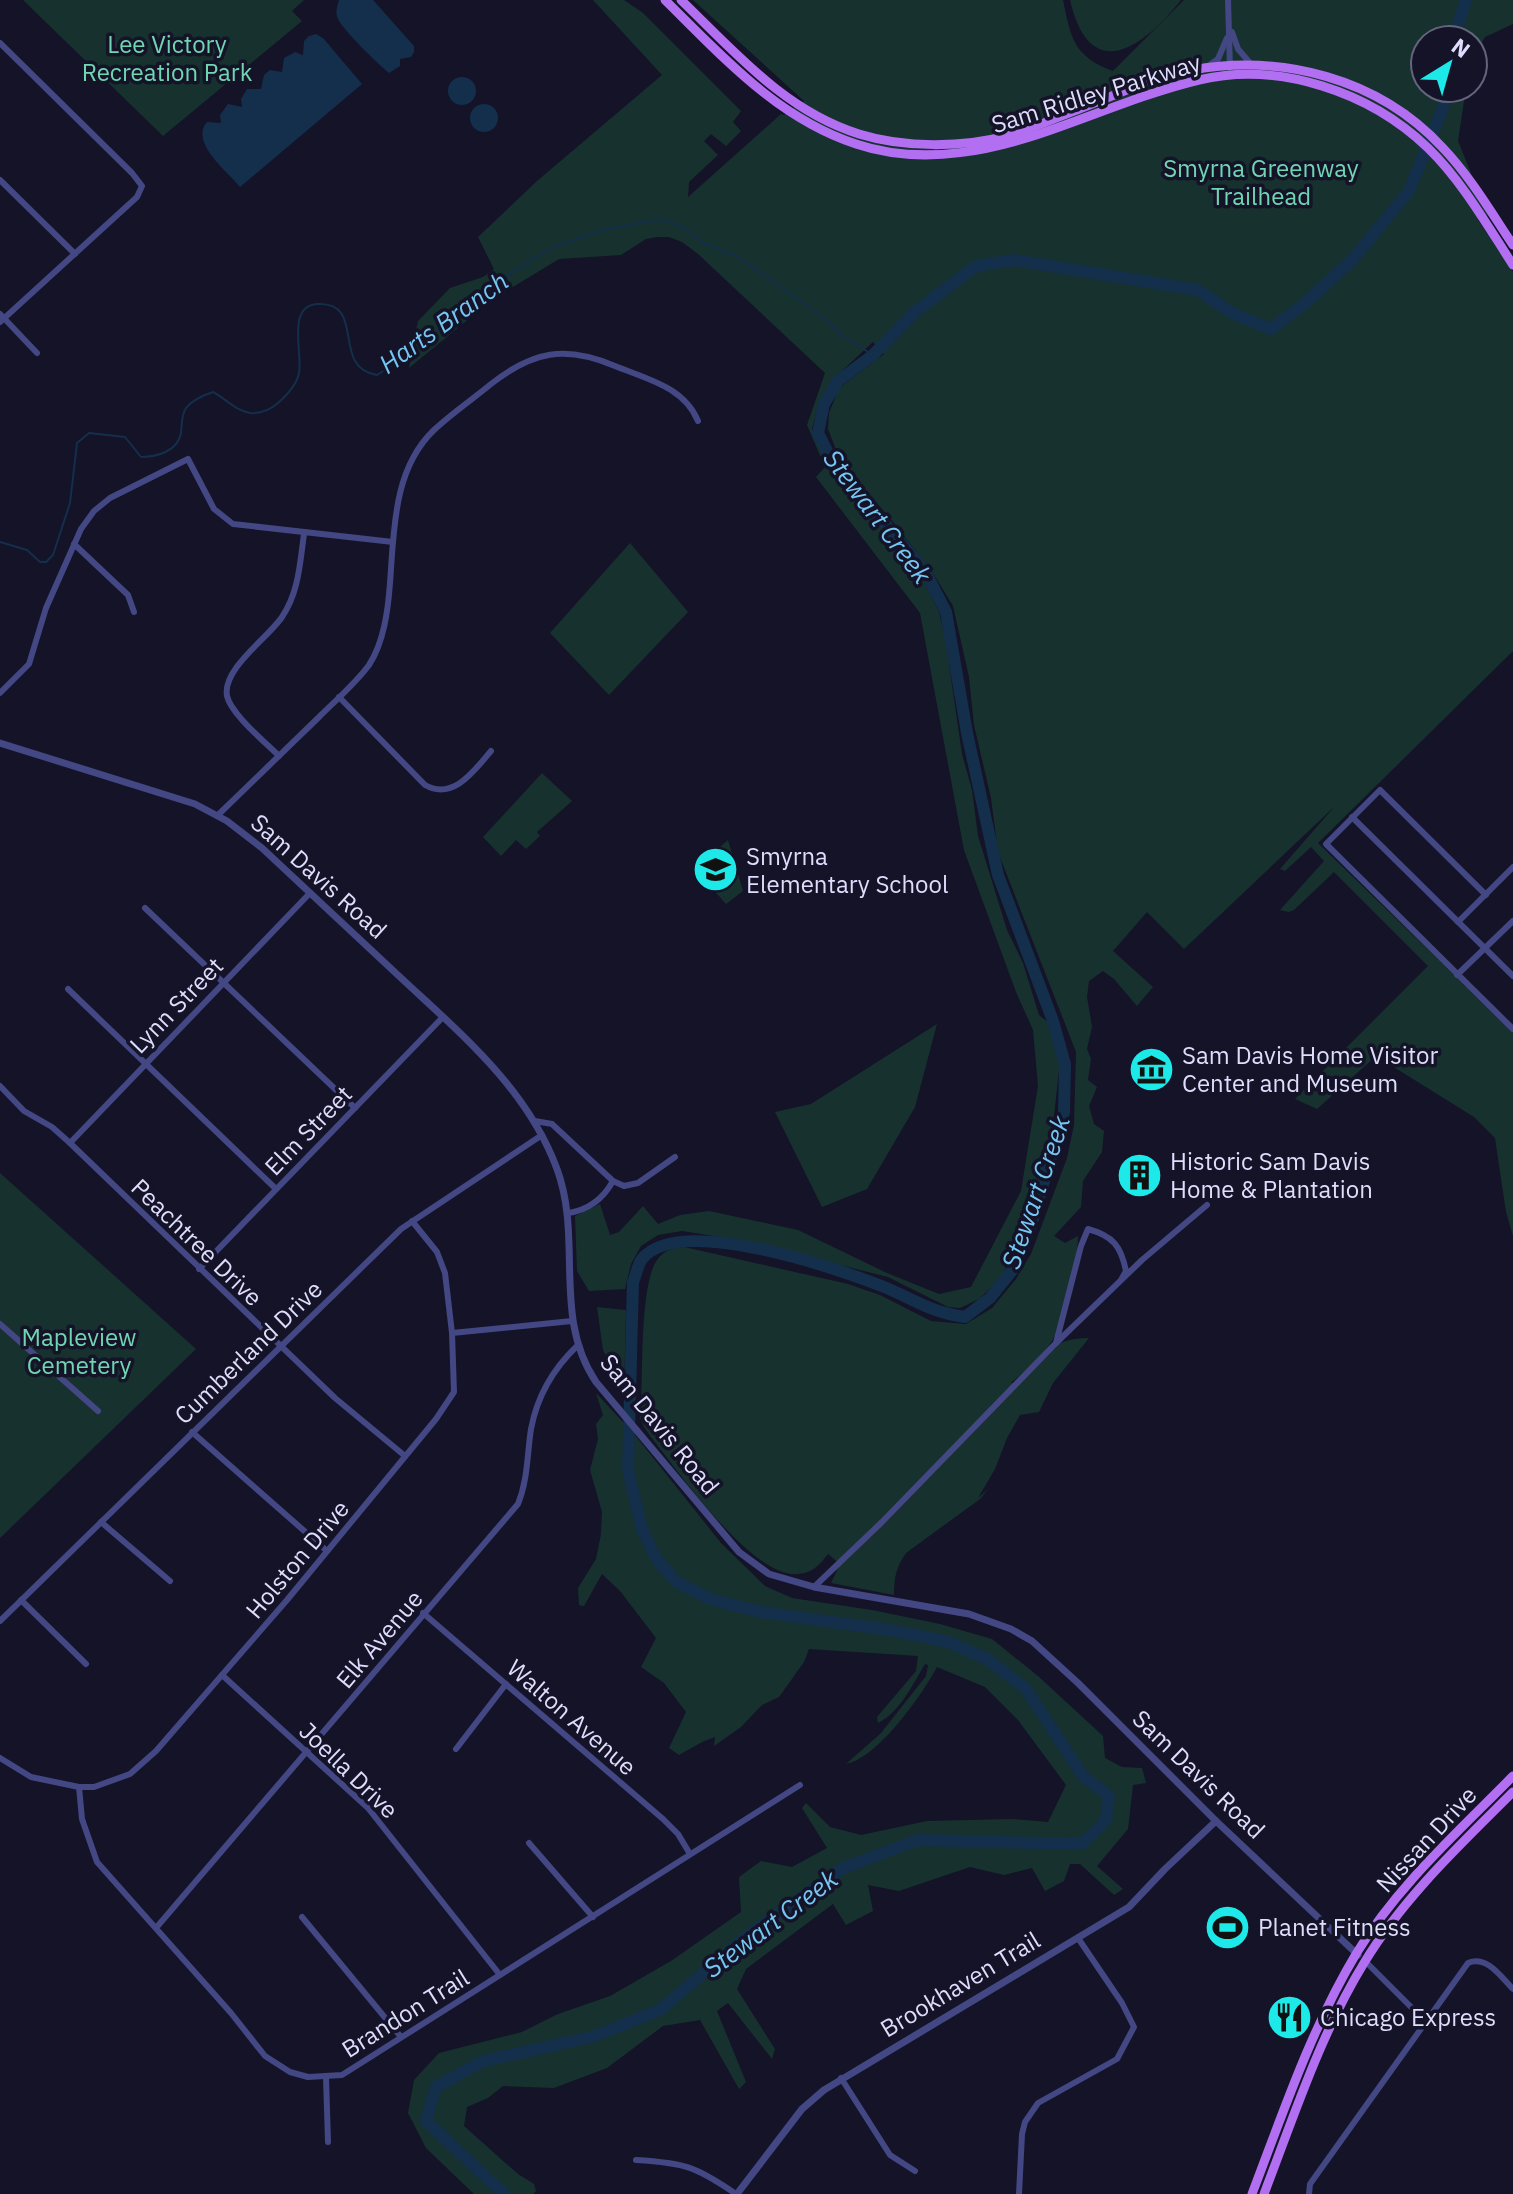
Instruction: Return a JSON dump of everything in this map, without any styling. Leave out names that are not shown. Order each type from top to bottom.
[{"type":"main road","name":"Sam Ridley Parkway","points":[[665,0],[742,76],[792,115],[857,145],[904,155],[957,153],[1017,143],[1166,89],[1250,63],[1321,74],[1358,88],[1413,121],[1449,155],[1513,245]]},
{"type":"main road","name":"Sam Ridley Parkway","points":[[681,0],[788,100],[859,134],[896,142],[973,142],[1009,135],[1190,70],[1280,76],[1324,86],[1366,103],[1428,148],[1461,186],[1513,265]]},
{"type":"main road","name":"Nissan Drive","points":[[1252,2194],[1301,2066],[1356,1953],[1406,1888],[1513,1776]]},
{"type":"main road","name":"Nissan Drive","points":[[1264,2194],[1312,2068],[1339,2007],[1365,1961],[1408,1903],[1448,1857],[1513,1792]]},
{"type":"street","points":[[1228,0],[1230,71]]},
{"type":"street","points":[[1203,69],[1218,59],[1229,25]]},
{"type":"street","points":[[1229,25],[1238,49],[1250,63]]},
{"type":"street","points":[[0,43],[142,186],[137,197],[1,318],[37,353]]},
{"type":"street","points":[[0,180],[75,254]]},
{"type":"street","points":[[218,815],[369,665],[388,605],[402,485],[422,445],[435,429],[525,360],[559,354],[609,363],[681,395],[698,421]]},
{"type":"street","points":[[0,693],[32,658],[42,617],[87,520],[103,504],[188,459],[208,500],[226,521],[247,528],[393,542]]},
{"type":"street","points":[[279,756],[237,713],[230,703],[227,688],[231,674],[277,625],[291,601],[304,534]]},
{"type":"street","points":[[74,544],[128,595],[134,612]]},
{"type":"street","points":[[339,697],[431,789],[455,787],[491,751]]},
{"type":"street","name":"Sam Davis Road","points":[[0,743],[180,797],[218,815],[262,848],[499,1072],[535,1121],[558,1172],[568,1213],[572,1321],[577,1346],[602,1389],[739,1552],[769,1574],[814,1587],[969,1614],[1011,1629],[1049,1655],[1216,1821],[1365,1961]]},
{"type":"street","points":[[1486,895],[1380,790],[1326,844],[1513,1029]]},
{"type":"street","points":[[1352,817],[1513,976]]},
{"type":"street","points":[[1458,922],[1513,867]]},
{"type":"street","name":"Lynn Street","points":[[70,1143],[310,893]]},
{"type":"street","points":[[145,908],[355,1108]]},
{"type":"street","points":[[1457,975],[1513,921]]},
{"type":"street","points":[[68,989],[276,1189]]},
{"type":"street","name":"Elm Street","points":[[199,1269],[443,1017]]},
{"type":"street","name":"Peachtree Drive","points":[[0,1086],[24,1111],[52,1127],[70,1143],[279,1346],[405,1456]]},
{"type":"street","points":[[535,1121],[552,1124],[613,1181],[624,1186],[638,1183],[675,1157]]},
{"type":"street","name":"Cumberland Drive","points":[[0,1621],[279,1346],[412,1221],[542,1135]]},
{"type":"street","points":[[568,1213],[584,1211],[609,1189],[613,1181]]},
{"type":"street","points":[[814,1587],[882,1522],[1056,1343],[1121,1280],[1207,1205]]},
{"type":"street","name":"Holston Drive","points":[[0,1758],[31,1777],[79,1787],[94,1787],[130,1774],[156,1751],[222,1675],[436,1419],[454,1392],[452,1333],[441,1259],[412,1221]]},
{"type":"street","points":[[1056,1343],[1088,1229],[1105,1233],[1117,1242],[1126,1271],[1121,1280]]},
{"type":"street","points":[[452,1333],[572,1321]]},
{"type":"street","points":[[0,1324],[98,1411]]},
{"type":"street","name":"Elk Avenue","points":[[156,1928],[518,1504],[525,1486],[536,1408],[557,1368],[577,1346]]},
{"type":"street","points":[[192,1432],[327,1551]]},
{"type":"street","points":[[101,1522],[170,1581]]},
{"type":"street","points":[[21,1600],[86,1664]]},
{"type":"street","name":"Walton Avenue","points":[[423,1613],[670,1826],[690,1854]]},
{"type":"street","name":"Joella Drive","points":[[222,1675],[368,1808],[500,1975]]},
{"type":"street","points":[[456,1749],[506,1684]]},
{"type":"street","name":"Brandon Trail","points":[[79,1787],[82,1819],[97,1862],[231,2013],[265,2056],[290,2072],[308,2077],[326,2077],[342,2075],[800,1785]]},
{"type":"street","name":"Brookhaven Trail","points":[[736,2194],[802,2109],[841,2078],[1129,1907],[1216,1821]]},
{"type":"street","points":[[529,1843],[593,1917]]},
{"type":"street","points":[[302,1917],[401,2037]]},
{"type":"street","points":[[1019,2194],[1022,2134],[1025,2122],[1038,2103],[1117,2059],[1134,2027],[1122,2003],[1078,1938]]},
{"type":"street","points":[[1309,2194],[1310,2184],[1468,1963],[1476,1960],[1490,1966],[1513,1989]]},
{"type":"street","points":[[1365,1961],[1426,2022]]},
{"type":"street","points":[[326,2077],[328,2142]]},
{"type":"street","points":[[841,2078],[890,2155],[915,2171]]},
{"type":"street","points":[[636,2160],[680,2163],[710,2176],[736,2194]]},
{"type":"green space","name":"Lee Victory Recreation Park","points":[[23,0],[304,0],[292,11],[302,21],[163,136]]},
{"type":"green space","name":"Smyrna Greenway Trailhead","points":[[593,0],[624,0],[643,13],[741,111],[733,122],[741,131],[726,146],[711,134],[704,141],[718,155],[689,182],[688,197],[781,114],[804,101],[693,0],[1063,0],[1076,44],[1089,59],[1113,71],[1184,0],[1513,0],[1513,24],[1489,35],[1489,24],[1409,24],[1409,104],[1464,104],[1458,141],[1488,215],[1478,220],[1513,272],[1513,651],[1318,843],[1513,1032],[1513,1236],[1506,1212],[1495,1138],[1474,1117],[1376,1056],[1317,1109],[1295,1099],[1428,966],[1334,872],[1294,910],[1280,910],[1324,861],[1311,847],[1285,871],[1280,869],[1335,806],[1184,949],[1147,912],[1113,951],[1153,987],[1137,1006],[1103,971],[1089,981],[1087,997],[1092,1027],[1087,1049],[1091,1059],[1088,1080],[1097,1087],[1089,1106],[1094,1124],[1104,1131],[1102,1152],[1083,1181],[1081,1207],[1054,1236],[1065,1243],[1078,1236],[1064,1314],[1046,1349],[1011,1383],[1019,1383],[1056,1345],[1089,1338],[1053,1383],[1039,1412],[1020,1415],[978,1498],[988,1489],[980,1499],[906,1553],[896,1573],[894,1595],[831,1583],[840,1564],[828,1554],[812,1570],[798,1574],[780,1571],[760,1559],[739,1542],[698,1497],[651,1437],[640,1414],[645,1308],[652,1272],[663,1254],[684,1247],[848,1284],[880,1295],[931,1321],[966,1324],[992,1308],[1016,1279],[1031,1254],[1067,1158],[1074,1125],[1076,1052],[998,852],[991,798],[974,725],[969,677],[953,606],[931,570],[840,460],[828,429],[829,413],[839,388],[884,354],[873,342],[832,380],[817,410],[812,429],[829,465],[922,577],[939,612],[978,836],[1007,930],[1023,963],[1039,1015],[1049,1023],[1060,1060],[1053,1126],[1031,1215],[1000,1279],[979,1299],[960,1308],[948,1307],[888,1277],[740,1240],[682,1231],[658,1235],[641,1246],[631,1264],[625,1289],[589,1291],[577,1271],[575,1216],[600,1204],[610,1235],[619,1232],[643,1206],[658,1224],[680,1215],[709,1211],[798,1230],[939,1294],[971,1287],[1021,1191],[1038,1086],[1033,1030],[964,850],[920,613],[816,477],[825,467],[807,425],[825,373],[698,254],[669,237],[646,239],[621,255],[559,259],[493,299],[409,368],[418,321],[450,288],[483,277],[494,269],[478,237],[537,181],[662,75]]},
{"type":"green space","points":[[1070,0],[1181,0],[1134,44],[1119,50],[1104,50],[1090,43],[1079,27]]},
{"type":"green space","points":[[630,543],[688,612],[609,695],[550,633]]},
{"type":"green space","points":[[542,773],[572,801],[537,832],[540,836],[526,849],[516,840],[501,856],[483,837]]},
{"type":"green space","points":[[728,840],[743,891],[726,904],[695,869]]},
{"type":"green space","points":[[937,1024],[915,1107],[867,1189],[822,1207],[775,1112],[811,1104]]},
{"type":"green space","name":"Mapleview Cemetery","points":[[0,1173],[196,1349],[0,1538]]},
{"type":"green space","points":[[597,1307],[626,1310],[624,1392],[603,1350]]},
{"type":"green space","points":[[596,1393],[635,1435],[721,1543],[765,1586],[792,1598],[872,1610],[992,1639],[1038,1676],[1103,1736],[1105,1758],[1122,1767],[1142,1768],[1146,1783],[1133,1785],[1128,1829],[1097,1866],[1123,1889],[1114,1895],[1080,1864],[1070,1864],[1064,1881],[1045,1891],[1032,1868],[1004,1875],[970,1867],[899,1891],[868,1885],[873,1911],[846,1925],[833,1904],[746,1969],[737,1989],[775,2049],[772,2059],[728,2003],[717,2011],[746,2082],[739,2089],[700,2020],[663,2026],[607,2068],[554,2088],[503,2086],[488,2098],[467,2107],[464,2126],[518,2174],[534,2184],[536,2191],[533,2194],[474,2194],[426,2148],[408,2113],[414,2080],[439,2053],[522,2032],[558,2014],[610,1996],[671,1961],[741,1912],[739,1877],[761,1861],[792,1867],[827,1848],[802,1808],[806,1803],[830,1827],[861,1835],[927,1821],[1012,1819],[1048,1822],[1066,1785],[1018,1720],[985,1687],[937,1667],[921,1693],[885,1738],[872,1750],[846,1764],[881,1733],[926,1676],[928,1665],[925,1664],[899,1705],[878,1723],[877,1717],[916,1671],[918,1656],[809,1649],[804,1662],[779,1697],[762,1705],[741,1727],[714,1746],[715,1737],[679,1755],[669,1748],[686,1712],[664,1683],[641,1667],[656,1638],[620,1591],[602,1574],[584,1606],[579,1605],[578,1588],[596,1559],[601,1534],[602,1512],[590,1470],[598,1439],[596,1424],[603,1415]]},
{"type":"water","points":[[339,0],[373,0],[414,46],[411,57],[400,59],[400,66],[389,73],[341,24],[337,14]]},
{"type":"water","points":[[316,34],[323,38],[362,84],[240,187],[206,147],[203,130],[207,122],[221,123],[220,115],[228,104],[242,107],[241,99],[247,89],[261,89],[264,75],[270,70],[282,72],[284,58],[295,52],[303,55],[304,41]]},
{"type":"water","points":[[462,77],[472,81],[476,91],[472,101],[462,105],[452,101],[448,91],[452,81]]},
{"type":"water","points":[[484,104],[494,108],[498,118],[494,128],[484,132],[474,128],[470,118],[474,108]]},
{"type":"waterway","name":"Stewart Creek","points":[[1458,24],[1466,0]]},
{"type":"waterway","name":"Stewart Creek","points":[[504,2194],[426,2121],[436,2087],[483,2061],[592,2037],[660,2010],[747,1936],[843,1868],[918,1840],[1082,1844],[1106,1820],[1109,1796],[1083,1776],[1026,1689],[987,1659],[949,1642],[890,1630],[760,1612],[710,1599],[677,1582],[657,1560],[642,1529],[628,1470],[633,1282],[642,1259],[661,1246],[688,1242],[757,1248],[827,1267],[931,1308],[965,1317],[990,1298],[1014,1268],[1032,1222],[1064,1112],[1065,1064],[1053,1021],[998,875],[967,733],[946,612],[925,571],[832,461],[818,433],[824,404],[838,381],[873,355],[915,312],[976,266],[1014,260],[1198,290],[1232,313],[1271,329],[1303,305],[1353,259],[1409,191],[1444,104]]},
{"type":"waterway","name":"Harts Branch","points":[[0,542],[27,550],[40,562],[46,562],[53,555],[70,503],[77,443],[89,433],[125,437],[141,457],[154,456],[176,444],[186,408],[213,392],[245,412],[269,410],[285,396],[298,377],[299,321],[308,306],[333,306],[341,313],[355,361],[363,370],[377,375],[401,360],[490,286],[551,248],[605,229],[662,219],[685,228],[702,242],[738,257],[873,355]]},
{"type":"place","name":"Smyrna Elementary School","points":[[715,870]]},
{"type":"place","name":"Sam Davis Home Visitor Center and Museum","points":[[1151,1069]]},
{"type":"place","name":"Historic Sam Davis Home & Plantation","points":[[1139,1175]]},
{"type":"place","name":"Planet Fitness","points":[[1227,1927]]},
{"type":"place","name":"Chicago Express","points":[[1289,2017]]}]
